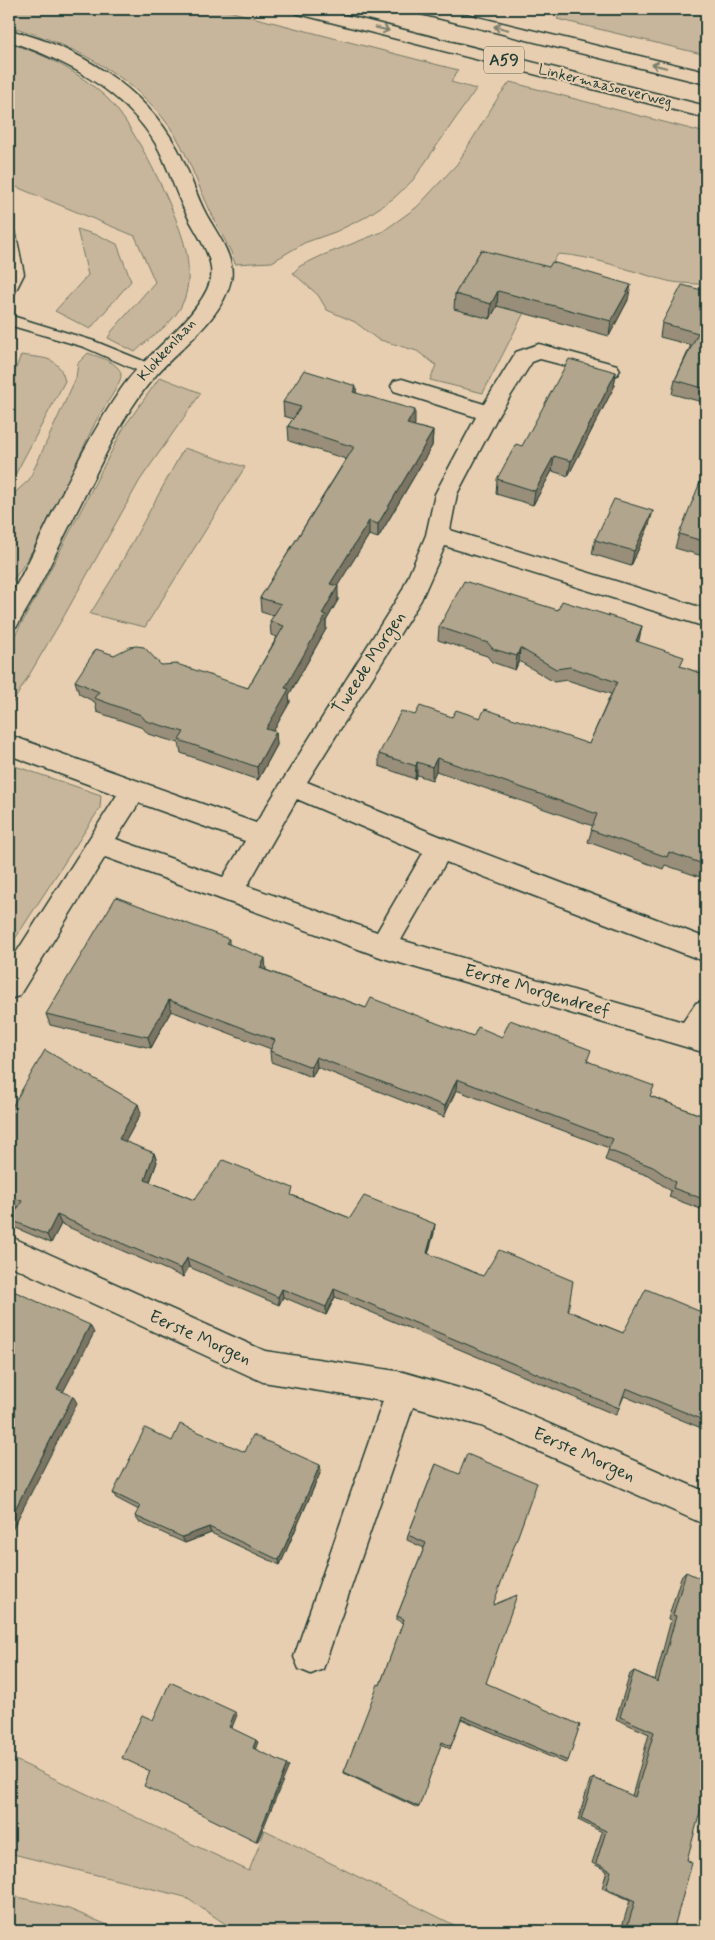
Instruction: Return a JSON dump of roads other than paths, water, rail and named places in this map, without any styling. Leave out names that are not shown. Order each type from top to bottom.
[{"type":"main road","name":"Linkermaasoeverweg","points":[[301,9],[706,112]]},
{"type":"main road","name":"Linkermaasoeverweg","points":[[423,9],[706,78]]},
{"type":"main road","name":"Klokkenlaan","points":[[9,35],[68,58],[114,88],[134,104],[162,139],[193,210],[222,268],[221,281],[206,307],[180,338],[148,369],[115,414],[9,620]]},
{"type":"main road","name":"Tweede Morgen","points":[[291,786],[413,594],[438,535],[446,494],[489,413],[524,357],[539,351],[609,370]]},
{"type":"main road","points":[[402,386],[489,413]]},
{"type":"main road","points":[[438,535],[706,618]]},
{"type":"main road","points":[[9,745],[261,836]]},
{"type":"main road","points":[[230,890],[291,786],[440,848],[706,950]]},
{"type":"main road","points":[[9,987],[133,791]]},
{"type":"main road","name":"Eerste Morgendreef","points":[[99,844],[383,946],[698,1038],[706,1012]]},
{"type":"main road","points":[[383,946],[440,848]]},
{"type":"main road","name":"Eerste Morgen","points":[[9,1250],[263,1366],[403,1388],[483,1411],[706,1509]]},
{"type":"main road","points":[[311,1657],[403,1388]]},
{"type":"lane","points":[[9,236],[17,274],[9,292]]},
{"type":"lane","points":[[9,320],[89,344],[148,369]]}]
